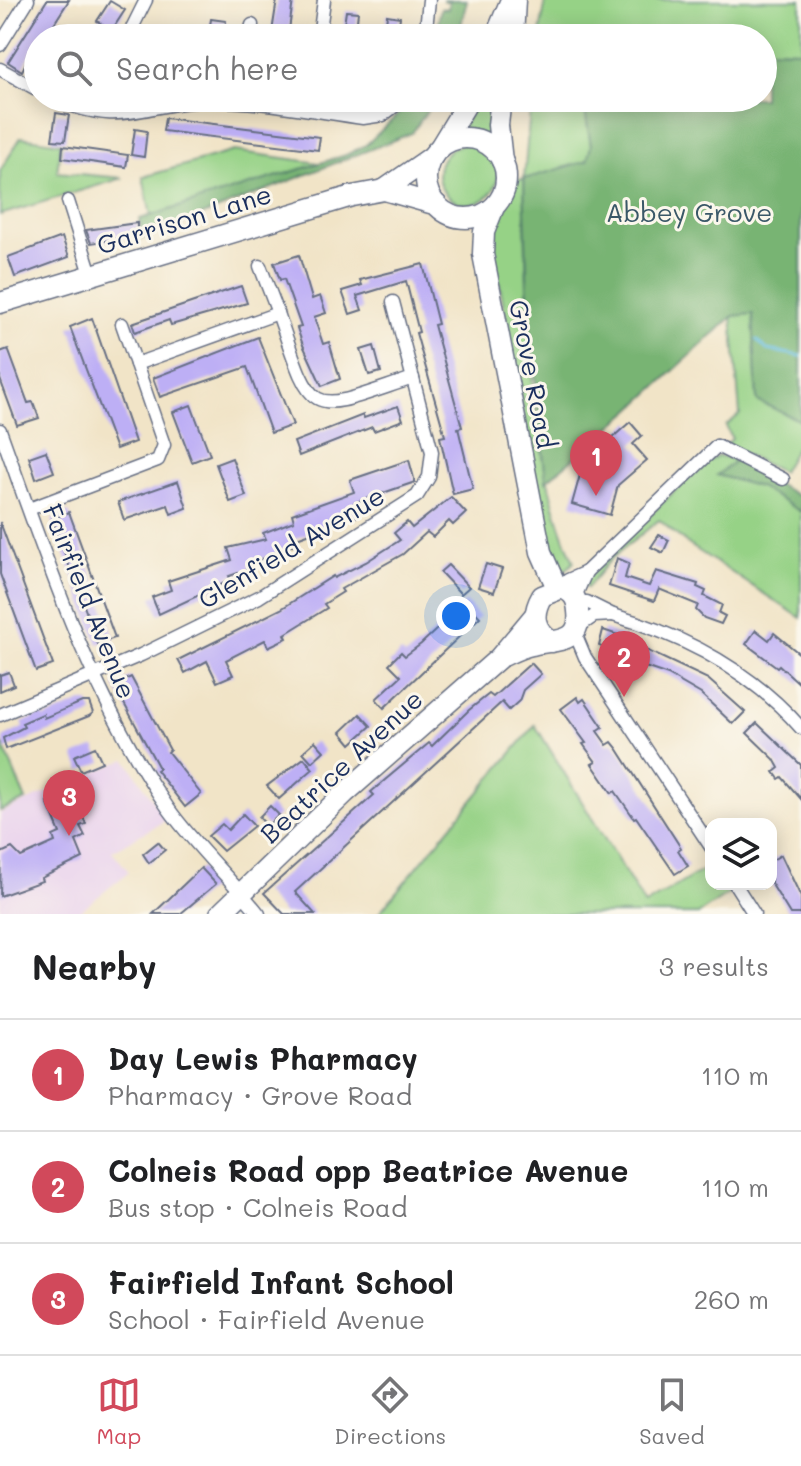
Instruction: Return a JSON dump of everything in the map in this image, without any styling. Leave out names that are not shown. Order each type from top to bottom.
[{"type":"main road","points":[[502,24],[513,0]]},
{"type":"main road","points":[[513,0],[513,24]]},
{"type":"main road","points":[[443,210],[427,185],[427,170],[461,112]]},
{"type":"main road","points":[[384,190],[473,217],[494,207],[505,183],[498,134],[500,112]]},
{"type":"main road","points":[[436,152],[459,139],[474,139],[493,149],[502,161]]},
{"type":"main road","name":"Garrison Lane","points":[[0,303],[384,190],[436,152]]},
{"type":"main road","name":"Grove Road","points":[[494,207],[484,232],[483,254],[541,552],[537,608]]},
{"type":"main road","name":"Grove Road","points":[[443,210],[483,254]]},
{"type":"main road","name":"Grove Road","points":[[541,552],[568,594]]},
{"type":"main road","points":[[537,608],[539,632],[565,636],[568,594]]},
{"type":"main road","name":"Beatrice Avenue","points":[[220,914],[345,793],[499,658],[537,608],[568,594]]},
{"type":"main road","name":"Beatrice Avenue","points":[[499,658],[565,636]]},
{"type":"street","points":[[0,45],[28,0]]},
{"type":"street","points":[[134,24],[146,0]]},
{"type":"street","points":[[321,24],[324,0]]},
{"type":"street","points":[[426,24],[429,0]]},
{"type":"street","points":[[0,69],[24,82]]},
{"type":"street","points":[[347,112],[374,118],[388,112]]},
{"type":"street","points":[[68,201],[91,274]]},
{"type":"street","points":[[260,266],[305,389],[317,401],[337,403],[413,378]]},
{"type":"street","name":"Glenfield Avenue","points":[[0,715],[259,597],[417,496],[429,477],[433,457],[393,302]]},
{"type":"street","points":[[136,364],[278,313]]},
{"type":"street","points":[[29,509],[143,467],[163,455],[163,439],[122,324]]},
{"type":"street","name":"Fairfield Avenue","points":[[0,430],[92,675],[166,805],[259,914]]},
{"type":"street","points":[[783,479],[717,446],[586,572],[568,580],[568,594],[613,615],[663,632],[731,667],[801,728]]},
{"type":"street","points":[[565,636],[594,616],[613,615]]},
{"type":"street","points":[[565,636],[585,657],[705,838]]},
{"type":"street","points":[[565,636],[585,657]]},
{"type":"street","points":[[739,890],[754,914]]},
{"type":"shaded area","points":[[126,759],[166,820],[112,851],[129,872],[76,914],[28,914],[24,911],[0,914],[0,813]]},
{"type":"green space","points":[[442,0],[467,0],[461,24],[438,24],[441,8],[448,9],[449,2]]},
{"type":"green space","points":[[546,0],[801,0],[801,50],[777,49],[777,24],[542,24]]},
{"type":"green space","name":"Abbey Grove","points":[[777,49],[801,50],[801,421],[757,401],[753,314],[733,316],[631,410],[546,481],[528,306],[524,179],[587,161],[591,146],[585,112],[777,112]]},
{"type":"green space","points":[[400,112],[426,112],[412,133],[142,239],[140,219],[346,155],[366,145]]},
{"type":"green space","points":[[471,112],[496,112],[494,139],[462,128]]},
{"type":"green space","points":[[530,112],[585,112],[591,146],[587,162],[524,179]]},
{"type":"green space","points":[[21,137],[61,143],[57,172],[123,178],[0,215],[0,171]]},
{"type":"green space","points":[[468,144],[489,153],[498,174],[489,195],[468,204],[447,195],[438,174],[447,153]]},
{"type":"green space","points":[[234,151],[326,164],[151,216],[143,177]]},
{"type":"green space","points":[[524,179],[528,325],[537,423],[558,518],[574,562],[566,570],[554,567],[549,555],[494,253],[498,218],[515,180]]},
{"type":"green space","points":[[753,313],[757,400],[801,421],[801,439],[782,472],[725,445],[732,439],[726,426],[740,414],[732,316]]},
{"type":"green space","points":[[718,456],[736,460],[718,475],[759,487],[801,512],[801,618],[685,542],[659,520],[611,559],[587,588],[582,580],[703,464]]},
{"type":"green space","points":[[736,460],[801,498],[801,512],[759,487],[717,475]]},
{"type":"green space","points":[[535,725],[645,905],[705,869],[705,890],[731,892],[698,914],[378,914]]},
{"type":"green space","points":[[3,745],[26,800],[0,811],[0,746]]},
{"type":"building","points":[[47,0],[69,0],[54,24],[32,24]]},
{"type":"building","points":[[277,0],[293,0],[290,24],[273,24]]},
{"type":"building","points":[[110,1],[125,10],[116,24],[97,21]]},
{"type":"building","points":[[346,11],[358,12],[357,24],[344,24]]},
{"type":"building","points":[[387,15],[400,17],[399,24],[386,24]]},
{"type":"building","points":[[211,19],[226,21],[226,24],[210,24]]},
{"type":"building","points":[[24,37],[22,71],[8,62]]},
{"type":"building","points":[[56,113],[69,115],[65,141],[52,140]]},
{"type":"building","points":[[165,118],[320,137],[318,150],[163,131]]},
{"type":"building","points":[[135,129],[147,131],[144,157],[131,155]]},
{"type":"building","points":[[63,146],[128,155],[126,167],[62,158]]},
{"type":"building","points":[[137,223],[137,236],[91,243],[86,230]]},
{"type":"building","points":[[62,237],[69,257],[15,277],[8,257]]},
{"type":"building","points":[[299,255],[312,299],[320,296],[326,313],[314,317],[323,344],[329,342],[340,379],[322,386],[303,345],[297,328],[301,327],[284,279],[280,280],[274,263]]},
{"type":"building","points":[[423,264],[438,324],[434,325],[462,427],[458,428],[473,489],[453,494],[440,437],[445,436],[416,333],[419,332],[406,281],[357,296],[362,310],[350,314],[342,291],[362,285],[360,280]]},
{"type":"building","points":[[241,286],[247,303],[171,325],[169,320],[135,332],[132,323]]},
{"type":"building","points":[[92,318],[135,442],[116,449],[70,327]]},
{"type":"building","points":[[258,337],[293,425],[271,433],[247,367],[160,397],[153,378]]},
{"type":"building","points":[[374,346],[381,372],[369,375],[361,350]]},
{"type":"building","points":[[8,349],[28,403],[33,402],[39,418],[17,425],[0,379],[0,352]]},
{"type":"building","points":[[191,405],[210,455],[192,462],[173,412]]},
{"type":"building","points":[[398,406],[403,420],[374,431],[372,427],[299,456],[294,442],[363,415],[364,418]]},
{"type":"building","points":[[630,422],[642,436],[633,444],[647,460],[618,485],[610,515],[572,504],[583,464]]},
{"type":"building","points":[[46,451],[54,472],[36,479],[29,457]]},
{"type":"building","points":[[232,458],[246,496],[230,502],[216,464]]},
{"type":"building","points":[[409,460],[415,482],[354,503],[358,516],[294,539],[295,544],[249,565],[250,569],[229,576],[231,580],[159,614],[152,597],[171,590],[168,581],[232,560],[228,548],[266,539],[263,533],[294,521],[292,514],[354,492],[350,480]]},
{"type":"building","points":[[178,481],[187,508],[171,514],[168,505],[124,520],[118,502]]},
{"type":"building","points":[[451,497],[466,513],[453,525],[449,521],[433,537],[427,532],[403,554],[341,589],[343,592],[324,604],[327,608],[285,634],[287,638],[268,647],[265,640],[226,660],[233,675],[217,682],[207,661],[185,673],[178,660],[281,609],[333,576],[366,562],[400,540],[394,533],[407,522],[412,528]]},
{"type":"building","points":[[69,512],[115,638],[98,644],[52,519]]},
{"type":"building","points":[[0,522],[53,665],[36,671],[0,574]]},
{"type":"building","points":[[659,535],[669,540],[663,553],[651,547]]},
{"type":"building","points":[[617,558],[629,563],[625,578],[649,586],[656,571],[698,584],[697,587],[706,591],[704,596],[722,605],[719,613],[725,616],[721,624],[704,618],[696,610],[698,605],[659,589],[654,601],[609,586]]},
{"type":"building","points":[[486,564],[502,569],[494,592],[478,587]]},
{"type":"building","points":[[448,565],[469,587],[461,594],[440,572]]},
{"type":"building","points":[[466,602],[480,617],[384,708],[376,699],[401,676],[389,664],[401,652],[405,656],[421,644]]},
{"type":"building","points":[[603,630],[633,640],[631,643],[708,679],[745,712],[733,724],[701,694],[668,675],[645,667],[642,673],[610,659],[612,651],[599,646]]},
{"type":"building","points":[[756,630],[769,640],[774,633],[801,655],[801,685],[779,665],[777,667],[746,644]]},
{"type":"building","points":[[531,663],[541,674],[523,690],[519,701],[509,710],[502,702],[295,892],[315,914],[284,914],[264,893],[374,795],[371,792],[429,743],[432,746],[489,694],[493,697]]},
{"type":"building","points":[[9,672],[14,685],[0,691],[0,675]]},
{"type":"building","points":[[131,677],[170,750],[168,752],[201,794],[185,807],[156,770],[159,768],[114,685]]},
{"type":"building","points":[[577,697],[580,702],[584,699],[603,727],[597,731],[607,745],[612,742],[617,748],[681,848],[678,850],[688,866],[675,874],[636,817],[615,791],[612,793],[592,764],[596,762],[583,744],[586,743],[561,709]]},
{"type":"building","points":[[89,702],[93,713],[89,716],[6,749],[3,738],[24,727],[22,723],[43,714],[44,718]]},
{"type":"building","points":[[360,714],[371,726],[351,744],[341,732]]},
{"type":"building","points":[[757,723],[801,765],[801,799],[774,772],[779,768],[774,759],[747,733]]},
{"type":"building","points":[[315,741],[324,751],[312,762],[303,752]]},
{"type":"building","points":[[95,747],[102,762],[81,771],[74,756]]},
{"type":"building","points":[[304,758],[313,769],[279,799],[267,786]]},
{"type":"building","points":[[72,792],[86,824],[80,826],[85,836],[76,841],[83,858],[41,878],[42,881],[0,896],[1,853],[12,848],[21,857],[55,842],[53,836],[60,833],[47,802]]},
{"type":"building","points":[[270,806],[279,815],[267,826],[259,817]]},
{"type":"building","points":[[243,814],[254,826],[223,851],[208,836],[222,824],[228,830]]},
{"type":"building","points":[[158,842],[165,850],[149,863],[143,854]]},
{"type":"building","points":[[781,855],[801,897],[801,914],[790,914],[775,890],[777,857]]},
{"type":"building","points":[[201,868],[216,884],[180,914],[153,914]]},
{"type":"waterway","points":[[757,340],[767,350],[801,356]]},
{"type":"place","name":"Day Lewis Pharmacy","points":[[596,496]]},
{"type":"place","name":"Colneis Road opp Beatrice Avenue","points":[[624,697]]},
{"type":"place","name":"Fairfield Infant School","points":[[69,836]]}]
